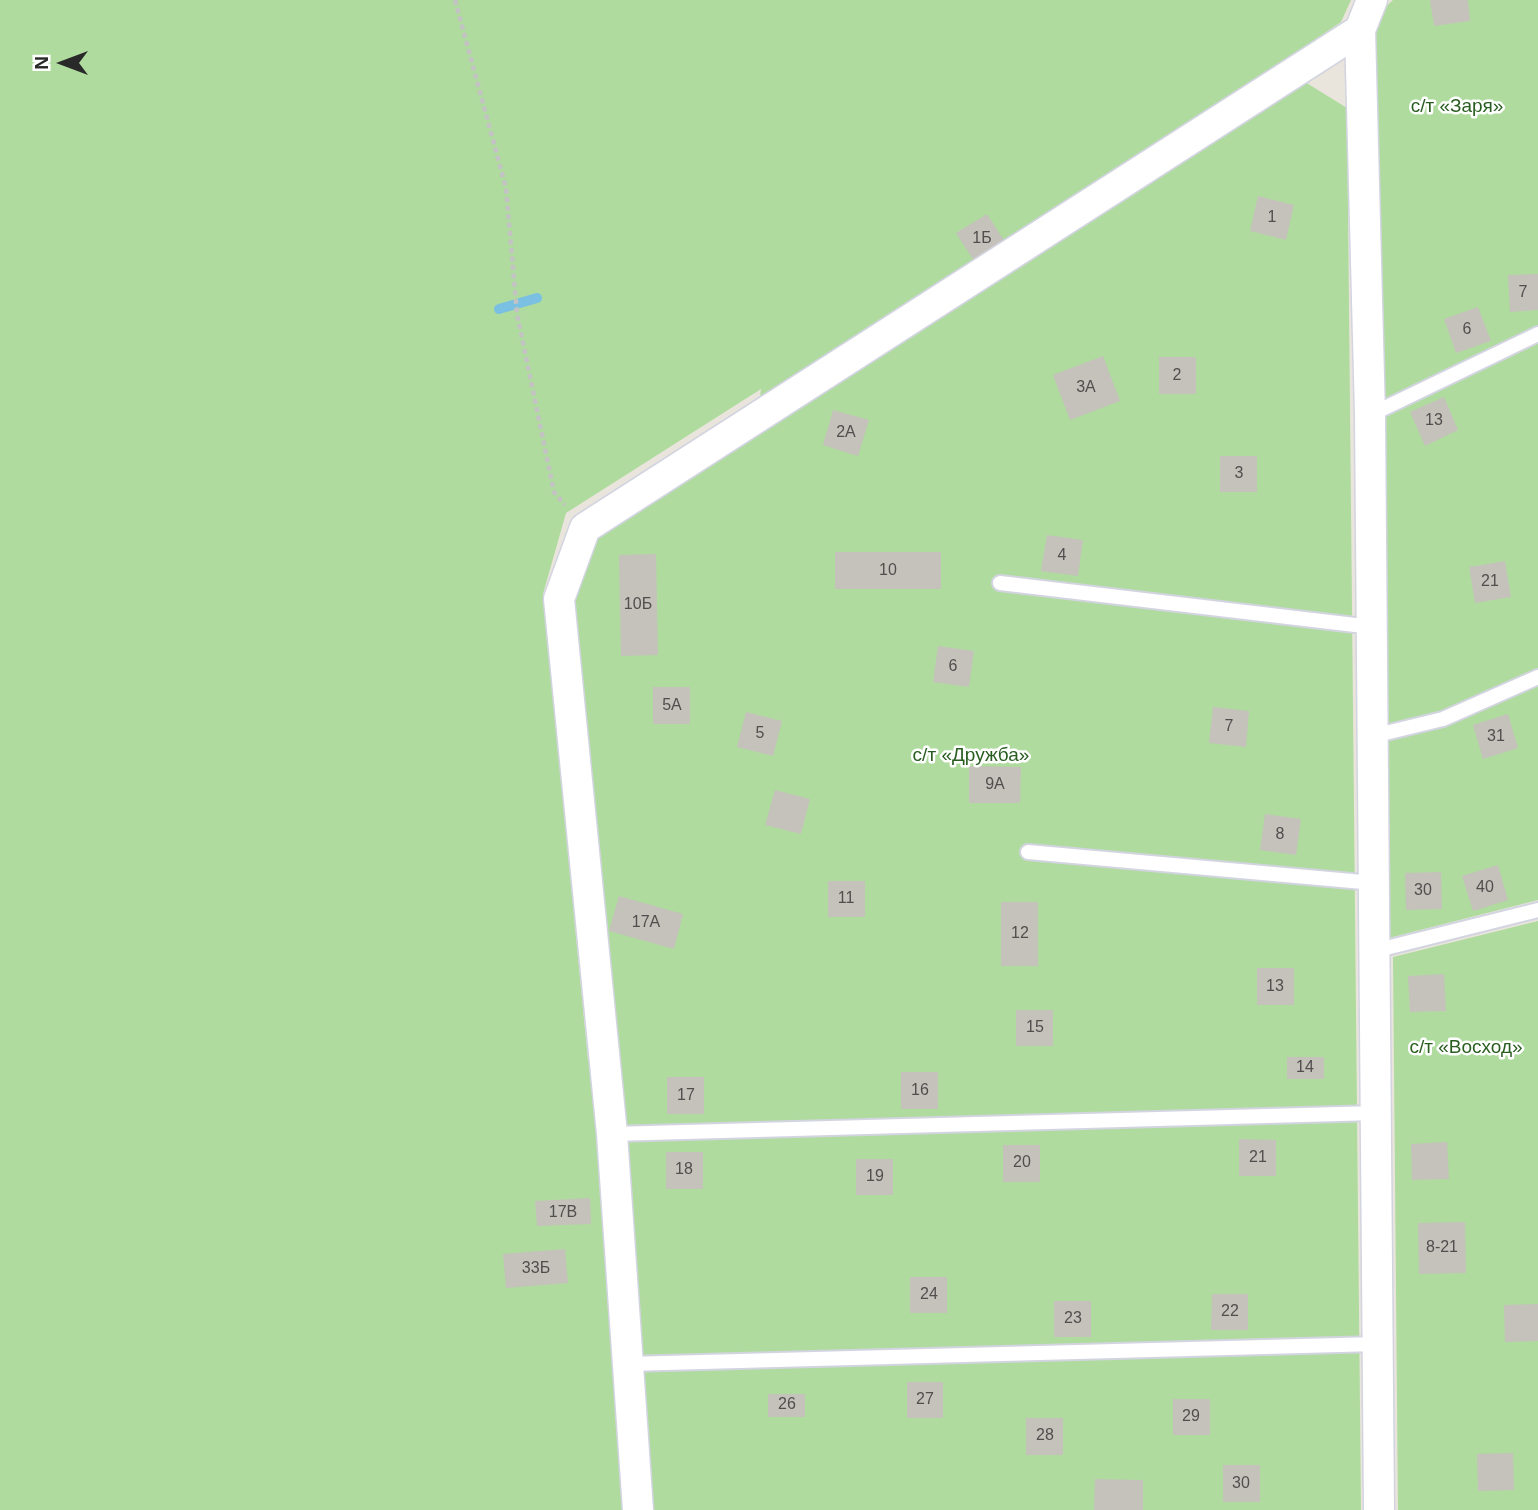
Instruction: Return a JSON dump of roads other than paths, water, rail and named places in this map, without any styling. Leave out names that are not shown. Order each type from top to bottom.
[{"type":"street","points":[[1372,0],[1360,30],[1370,415],[1379,1510]]},
{"type":"street","points":[[638,1510],[612,1134],[559,599],[585,528],[1360,30]]},
{"type":"lane","points":[[1370,415],[1538,334]]},
{"type":"lane","points":[[1000,583],[1372,627]]},
{"type":"lane","points":[[1373,736],[1443,719],[1538,677]]},
{"type":"lane","points":[[1028,852],[1374,883]]},
{"type":"lane","points":[[1374,951],[1538,910]]},
{"type":"lane","points":[[612,1134],[1376,1113]]},
{"type":"lane","points":[[627,1364],[1377,1344]]},
{"type":"waterway","points":[[499,309],[537,298]]},
{"type":"park label","name":"с/т «Заря»","points":[[1457,107]]},
{"type":"park label","name":"с/т «Дружба»","points":[[971,756]]},
{"type":"park label","name":"с/т «Восход»","points":[[1466,1048]]}]
